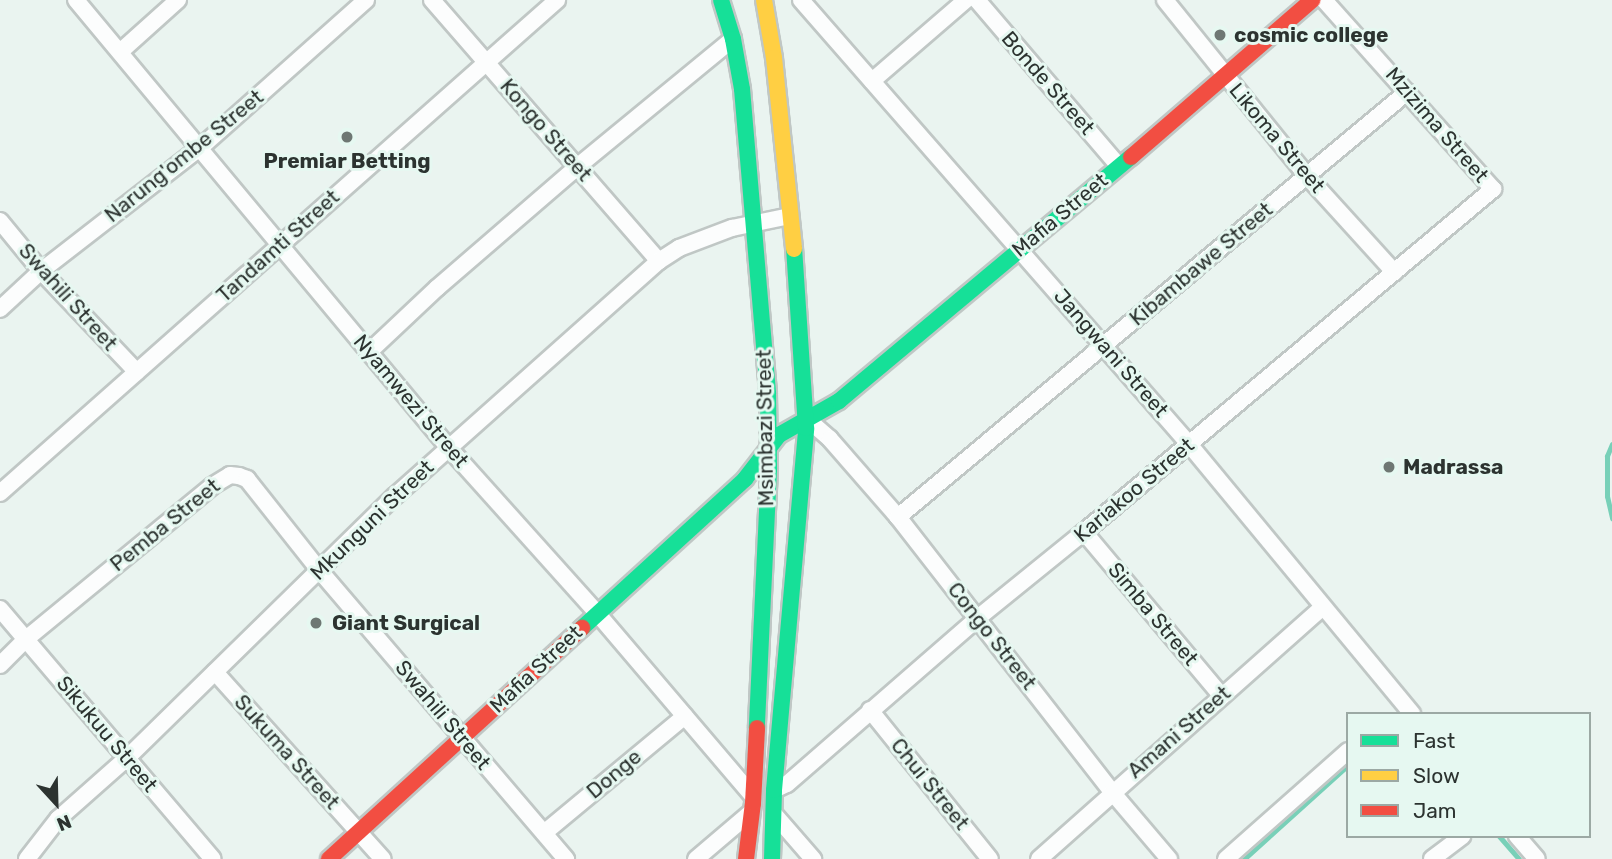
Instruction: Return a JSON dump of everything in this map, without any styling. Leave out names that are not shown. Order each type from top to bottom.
[{"type":"street","name":"Nyamwezi Street","points":[[76,0],[449,447],[597,613],[753,796]]},
{"type":"street","points":[[120,52],[178,0]]},
{"type":"street","name":"Narung'ombe Street","points":[[0,309],[41,271],[201,147],[366,0]]},
{"type":"street","name":"Kongo Street","points":[[432,0],[659,261]]},
{"type":"street","name":"Tandamti Street","points":[[0,493],[557,0]]},
{"type":"street","name":"Msimbazi Street","points":[[721,0],[733,39],[742,89],[768,394],[753,796],[746,859]]},
{"type":"street","name":"Msimbazi Street","points":[[764,0],[774,58],[800,305],[804,425],[774,790],[772,859]]},
{"type":"street","name":"Jangwani Street","points":[[801,0],[1189,444],[1407,708]]},
{"type":"street","points":[[872,81],[966,0]]},
{"type":"street","name":"Bonde Street","points":[[976,0],[1119,166]]},
{"type":"street","name":"Likoma Street","points":[[1165,0],[1201,40],[1226,77],[1307,176],[1394,272]]},
{"type":"street","name":"Mafia Street","points":[[329,859],[745,479],[779,435],[804,425],[839,401],[1226,77],[1312,0]]},
{"type":"street","name":"Mzizima Street","points":[[1324,0],[1493,188]]},
{"type":"street","points":[[369,352],[437,288],[577,167],[733,39]]},
{"type":"street","name":"Kibambawe Street","points":[[898,517],[1407,92]]},
{"type":"street","name":"Kariakoo Street","points":[[774,790],[787,784],[979,617],[1493,188]]},
{"type":"street","name":"Mkunguni Street","points":[[27,859],[58,819],[127,758],[449,447],[659,261],[678,248],[753,223],[790,216]]},
{"type":"street","name":"Swahili Street","points":[[0,221],[41,271],[137,372]]},
{"type":"street","name":"Congo Street","points":[[804,425],[814,425],[830,439],[898,517],[979,617],[1112,792],[1169,859]]},
{"type":"street","name":"Pemba Street","points":[[0,665],[26,639],[212,486],[230,475],[247,479],[320,570]]},
{"type":"street","name":"Simba Street","points":[[1084,532],[1221,695]]},
{"type":"street","name":"Swahili Street","points":[[320,570],[566,859]]},
{"type":"street","name":"Amani Street","points":[[1039,859],[1322,608]]},
{"type":"street","name":"Sikukuu Street","points":[[0,609],[213,859]]},
{"type":"street","name":"Sukuma Street","points":[[215,672],[383,859]]},
{"type":"street","name":"Chui Street","points":[[870,710],[990,859]]},
{"type":"street","name":"Donge","points":[[544,833],[685,716]]},
{"type":"street","points":[[1226,859],[1346,753]]},
{"type":"street","points":[[696,859],[750,813]]},
{"type":"street","points":[[774,814],[813,859]]},
{"type":"street","points":[[1432,859],[1459,838]]},
{"type":"street","points":[[1519,838],[1537,859]]},
{"type":"waterway","points":[[1612,444],[1607,456],[1607,496],[1612,518]]},
{"type":"waterway","points":[[1244,859],[1346,767]]},
{"type":"waterway","points":[[1501,838],[1519,859]]},
{"type":"traffic: fast","points":[[721,0],[733,39],[742,89],[768,394],[769,469],[757,728]]},
{"type":"traffic: fast","points":[[582,628],[745,479],[779,435],[839,401],[1131,157]]},
{"type":"traffic: fast","points":[[772,859],[774,790],[806,428],[794,249]]},
{"type":"traffic: slow","points":[[764,0],[774,58],[794,249]]},
{"type":"traffic: jam","points":[[1131,157],[1312,0]]},
{"type":"traffic: jam","points":[[329,859],[582,628]]},
{"type":"traffic: jam","points":[[746,859],[753,803],[757,728]]},
{"type":"place","name":"cosmic college","points":[[1220,35]]},
{"type":"place","name":"Premiar Betting","points":[[347,137]]},
{"type":"place","name":"Madrassa","points":[[1389,467]]},
{"type":"place","name":"Giant Surgical","points":[[316,623]]}]
